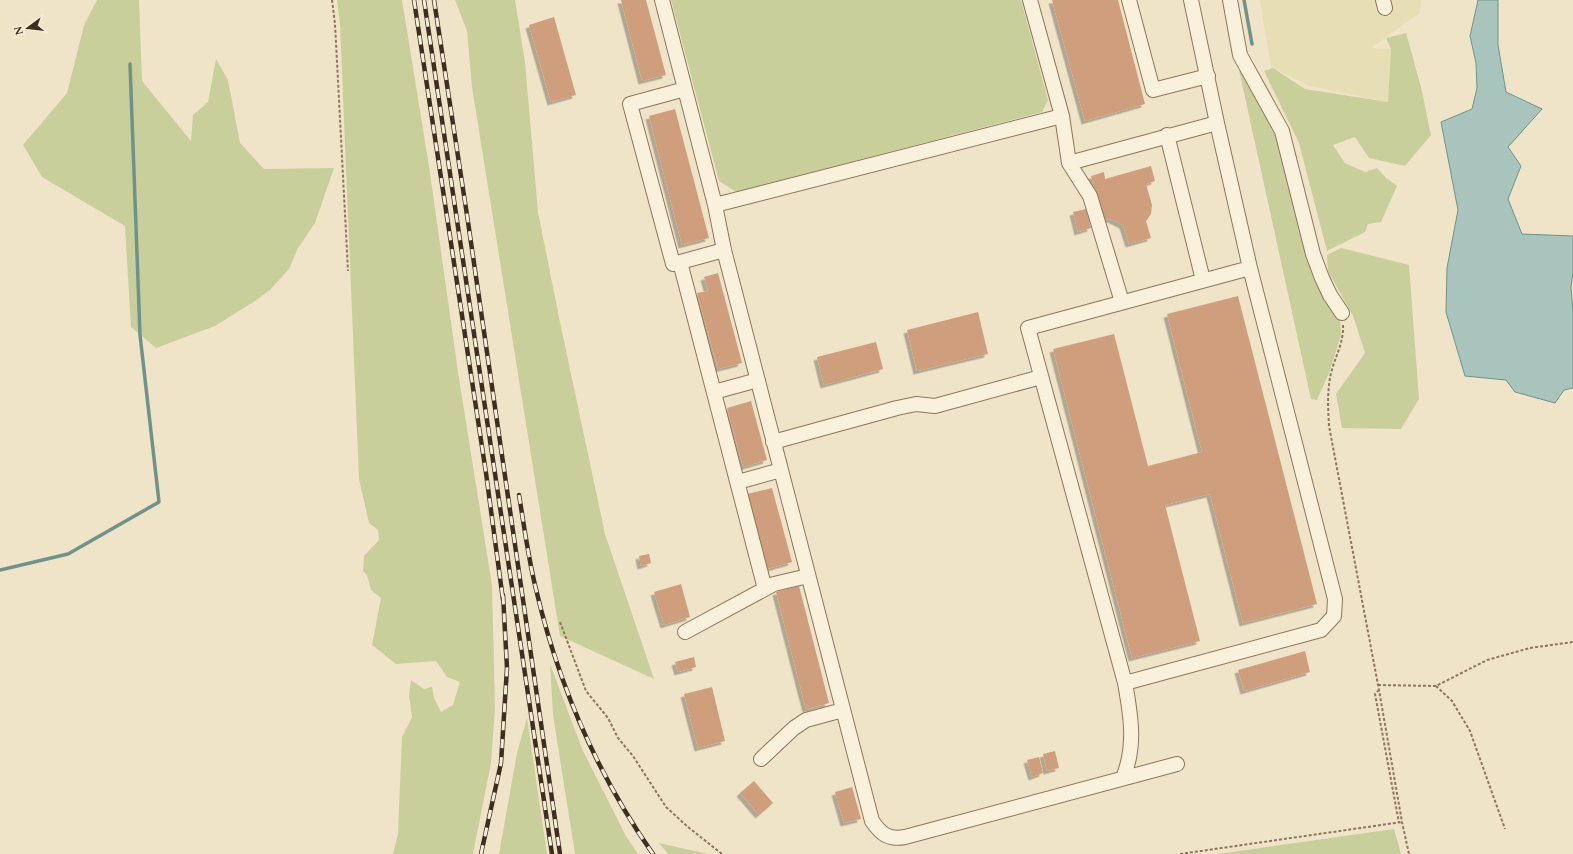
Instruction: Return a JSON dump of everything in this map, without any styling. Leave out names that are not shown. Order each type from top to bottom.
[{"type":"lane","points":[[662,0],[715,205],[724,250],[773,442],[872,820],[878,829],[886,836],[895,839],[1176,764]]},
{"type":"lane","points":[[1030,0],[1062,116],[1069,163],[1090,196],[1122,302]]},
{"type":"lane","points":[[1129,0],[1153,90],[1208,76]]},
{"type":"lane","points":[[1125,683],[1322,630],[1334,616],[1335,599],[1250,268],[1191,0]]},
{"type":"lane","points":[[1230,0],[1240,55],[1282,131],[1314,254],[1322,278],[1330,295],[1342,313]]},
{"type":"lane","points":[[685,89],[630,104],[673,264],[724,250]]},
{"type":"lane","points":[[715,205],[1062,116]]},
{"type":"lane","points":[[1069,163],[1217,122]]},
{"type":"lane","points":[[1167,136],[1203,280]]},
{"type":"lane","points":[[680,262],[765,589]]},
{"type":"lane","points":[[1123,778],[1129,762],[1132,740],[1125,683],[1028,328],[1250,268]]},
{"type":"lane","points":[[773,442],[897,408],[916,404],[935,406],[1041,377]]},
{"type":"lane","points":[[714,392],[758,380]]},
{"type":"lane","points":[[738,482],[781,470]]},
{"type":"lane","points":[[685,632],[774,584],[808,576]]},
{"type":"lane","points":[[761,759],[794,728],[806,720],[843,710]]},
{"type":"path","points":[[332,0],[335,24],[348,271]]},
{"type":"path","points":[[1342,313],[1343,334],[1331,373],[1327,400],[1329,426],[1379,690],[1400,823]]},
{"type":"path","points":[[560,622],[586,691],[608,718],[618,738],[633,756],[666,807],[722,854]]},
{"type":"path","points":[[1378,685],[1436,686],[1487,660],[1530,648],[1573,642]]},
{"type":"path","points":[[1436,686],[1452,701],[1470,731],[1505,829]]},
{"type":"path","points":[[1379,690],[1375,694],[1400,823],[1409,854]]},
{"type":"path","points":[[1180,854],[1400,823]]},
{"type":"shaded area","points":[[1260,0],[1421,0],[1420,13],[1371,48],[1391,49],[1388,102],[1310,86],[1271,67]]},
{"type":"green space","points":[[97,0],[139,0],[142,81],[191,141],[193,115],[208,102],[216,59],[228,80],[240,143],[264,169],[334,168],[315,223],[298,248],[289,269],[270,290],[215,326],[156,348],[131,327],[125,226],[42,177],[23,145],[67,93],[84,25]]},
{"type":"green space","points":[[337,0],[402,0],[429,166],[458,372],[492,585],[495,708],[491,763],[473,854],[393,854],[398,833],[402,737],[412,717],[409,695],[411,680],[424,689],[432,687],[434,698],[441,712],[453,705],[460,682],[447,677],[436,661],[396,664],[372,645],[381,598],[371,590],[367,575],[363,571],[364,556],[379,540],[378,530],[369,523],[359,479],[340,25]]},
{"type":"green space","points":[[455,0],[515,0],[525,62],[538,212],[560,322],[605,534],[654,679],[560,636],[472,87],[467,31]]},
{"type":"green space","points":[[671,0],[1021,0],[1048,100],[1042,112],[736,192],[719,181]]},
{"type":"green space","points":[[1406,33],[1421,87],[1431,135],[1405,166],[1369,158],[1355,137],[1333,145],[1345,163],[1365,172],[1377,168],[1386,178],[1397,186],[1381,222],[1368,224],[1365,232],[1327,251],[1299,143],[1264,71],[1273,68],[1305,89],[1388,102],[1391,49],[1386,38]]},
{"type":"green space","points":[[1239,70],[1253,83],[1280,131],[1340,314],[1341,335],[1329,373],[1317,400],[1311,399]]},
{"type":"green space","points":[[1341,248],[1409,265],[1419,399],[1401,429],[1342,428],[1336,394],[1365,353],[1353,316],[1328,271],[1327,255]]},
{"type":"green space","points":[[550,664],[583,751],[626,836],[638,854],[575,854],[553,715]]},
{"type":"green space","points":[[527,718],[547,854],[499,854],[517,753]]},
{"type":"green space","points":[[1394,829],[1401,854],[1218,854]]},
{"type":"green space","points":[[659,843],[708,854],[668,854]]},
{"type":"water","points":[[1478,0],[1498,0],[1498,45],[1506,92],[1542,109],[1508,147],[1521,166],[1508,199],[1522,234],[1573,236],[1573,273],[1571,287],[1573,312],[1573,388],[1564,390],[1555,403],[1515,392],[1506,380],[1465,376],[1446,312],[1447,268],[1458,210],[1441,122],[1472,109],[1477,88],[1476,63],[1470,36]]},
{"type":"building","points":[[621,0],[646,0],[666,75],[642,81]]},
{"type":"building","points":[[1052,0],[1118,0],[1145,104],[1085,121]]},
{"type":"building","points":[[554,17],[576,95],[551,102],[529,25]]},
{"type":"building","points":[[675,109],[709,238],[682,245],[649,116]]},
{"type":"building","points":[[1151,166],[1155,181],[1146,184],[1152,205],[1151,214],[1146,221],[1151,238],[1129,244],[1123,225],[1111,219],[1103,221],[1091,176],[1104,172],[1105,179]]},
{"type":"building","points":[[1086,209],[1091,228],[1078,232],[1073,212]]},
{"type":"building","points":[[718,273],[742,363],[718,369],[697,293],[708,291],[704,277]]},
{"type":"building","points":[[1238,296],[1317,604],[1243,623],[1210,494],[1165,505],[1200,641],[1132,658],[1053,349],[1114,334],[1148,466],[1202,452],[1167,314]]},
{"type":"building","points":[[978,312],[988,354],[917,371],[907,330]]},
{"type":"building","points":[[876,342],[883,369],[824,385],[817,357]]},
{"type":"building","points":[[751,401],[767,460],[743,467],[727,408]]},
{"type":"building","points":[[772,488],[792,562],[767,569],[747,494]]},
{"type":"building","points":[[649,554],[651,563],[641,566],[639,556]]},
{"type":"building","points":[[681,584],[690,617],[664,625],[654,592]]},
{"type":"building","points":[[799,586],[829,703],[806,709],[776,592]]},
{"type":"building","points":[[1305,651],[1310,672],[1244,691],[1238,670]]},
{"type":"building","points":[[694,657],[696,667],[678,672],[675,662]]},
{"type":"building","points":[[712,687],[725,741],[698,748],[684,694]]},
{"type":"building","points":[[1055,751],[1059,768],[1047,771],[1043,754]]},
{"type":"building","points":[[1039,757],[1043,773],[1032,777],[1027,760]]},
{"type":"building","points":[[754,781],[773,803],[759,815],[740,793]]},
{"type":"building","points":[[852,787],[861,819],[844,823],[835,792]]},
{"type":"waterway","points":[[1244,0],[1252,44]]},
{"type":"waterway","points":[[0,570],[68,554],[159,502],[140,335],[130,64]]},
{"type":"railway","points":[[414,0],[486,473],[503,600]]},
{"type":"railway","points":[[424,0],[552,854]]},
{"type":"railway","points":[[434,0],[467,215],[560,854]]},
{"type":"railway","points":[[519,495],[535,585],[544,621],[567,691],[581,726],[614,792],[653,854]]},
{"type":"railway","points":[[481,854],[501,763],[507,668],[503,595]]}]
